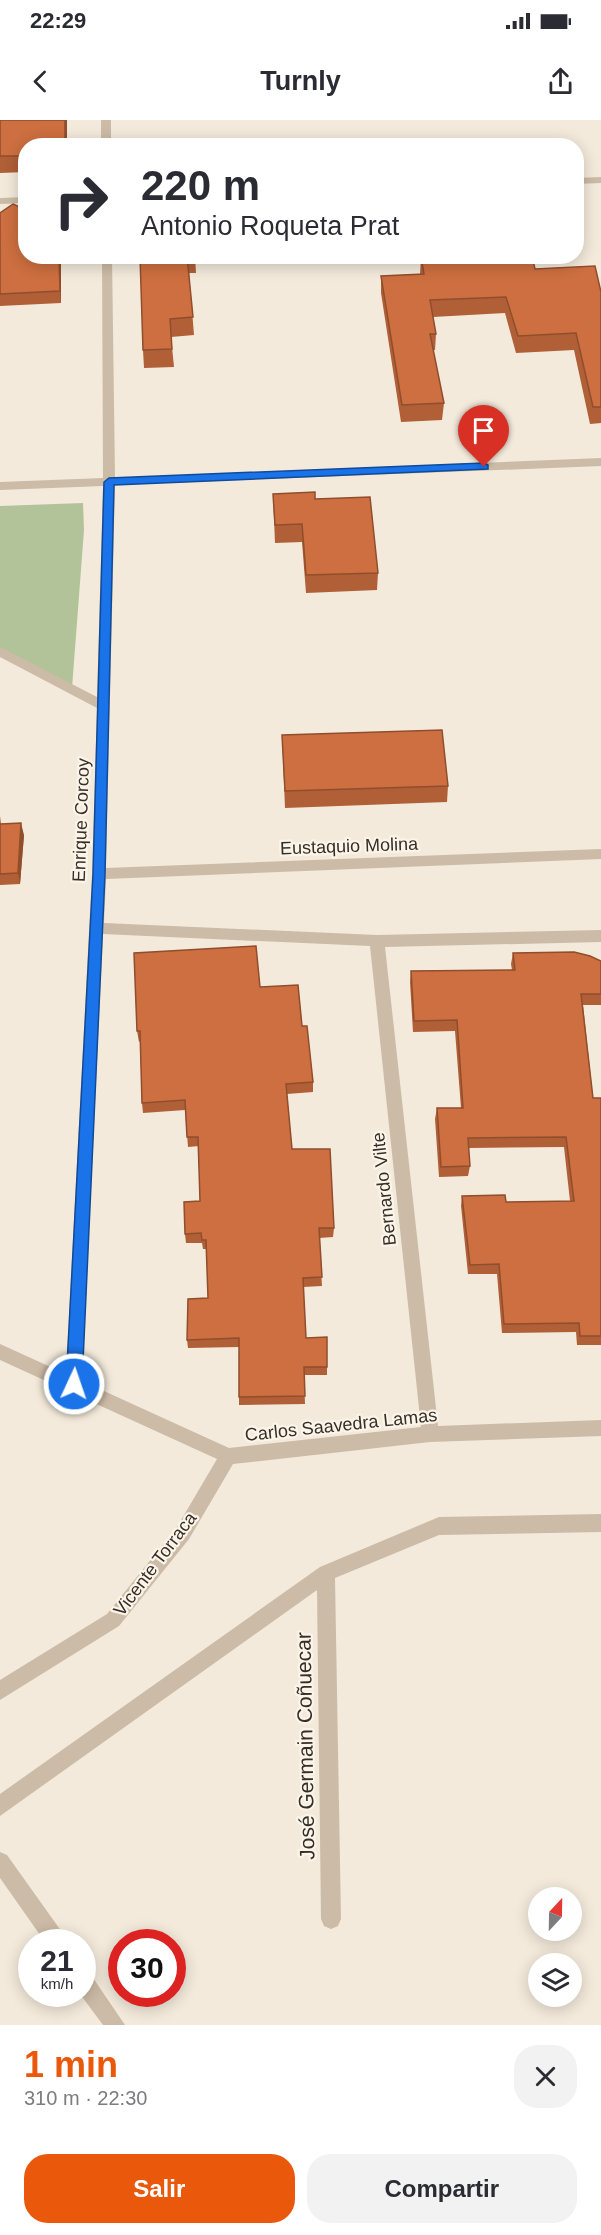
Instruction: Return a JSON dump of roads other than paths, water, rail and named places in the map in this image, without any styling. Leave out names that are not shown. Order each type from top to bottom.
[{"type":"street","points":[[106,120],[106,138]]},
{"type":"street","points":[[584,181],[601,180]]},
{"type":"street","points":[[0,201],[18,200]]},
{"type":"street","name":"Enrique Corcoy","points":[[74,1384],[99,874],[109,482],[107,264]]},
{"type":"street","points":[[0,486],[601,462]]},
{"type":"street","points":[[0,651],[103,706]]},
{"type":"street","name":"Eustaquio Molina","points":[[99,874],[601,854]]},
{"type":"street","points":[[97,928],[377,941],[601,936]]},
{"type":"street","name":"Bernardo Vilte","points":[[377,941],[430,1434]]},
{"type":"street","name":"Carlos Saavedra Lamas","points":[[0,1352],[228,1456],[430,1434],[601,1428]]},
{"type":"street","name":"Vicente Torraca","points":[[0,1691],[113,1620],[183,1533],[228,1456]]},
{"type":"street","points":[[0,1806],[326,1573],[439,1526],[601,1523]]},
{"type":"street","name":"José Germain Coñuecar","points":[[326,1573],[331,1919]]},
{"type":"street","points":[[0,1862],[48,1929]]},
{"type":"street","points":[[96,1999],[115,2025]]}]
